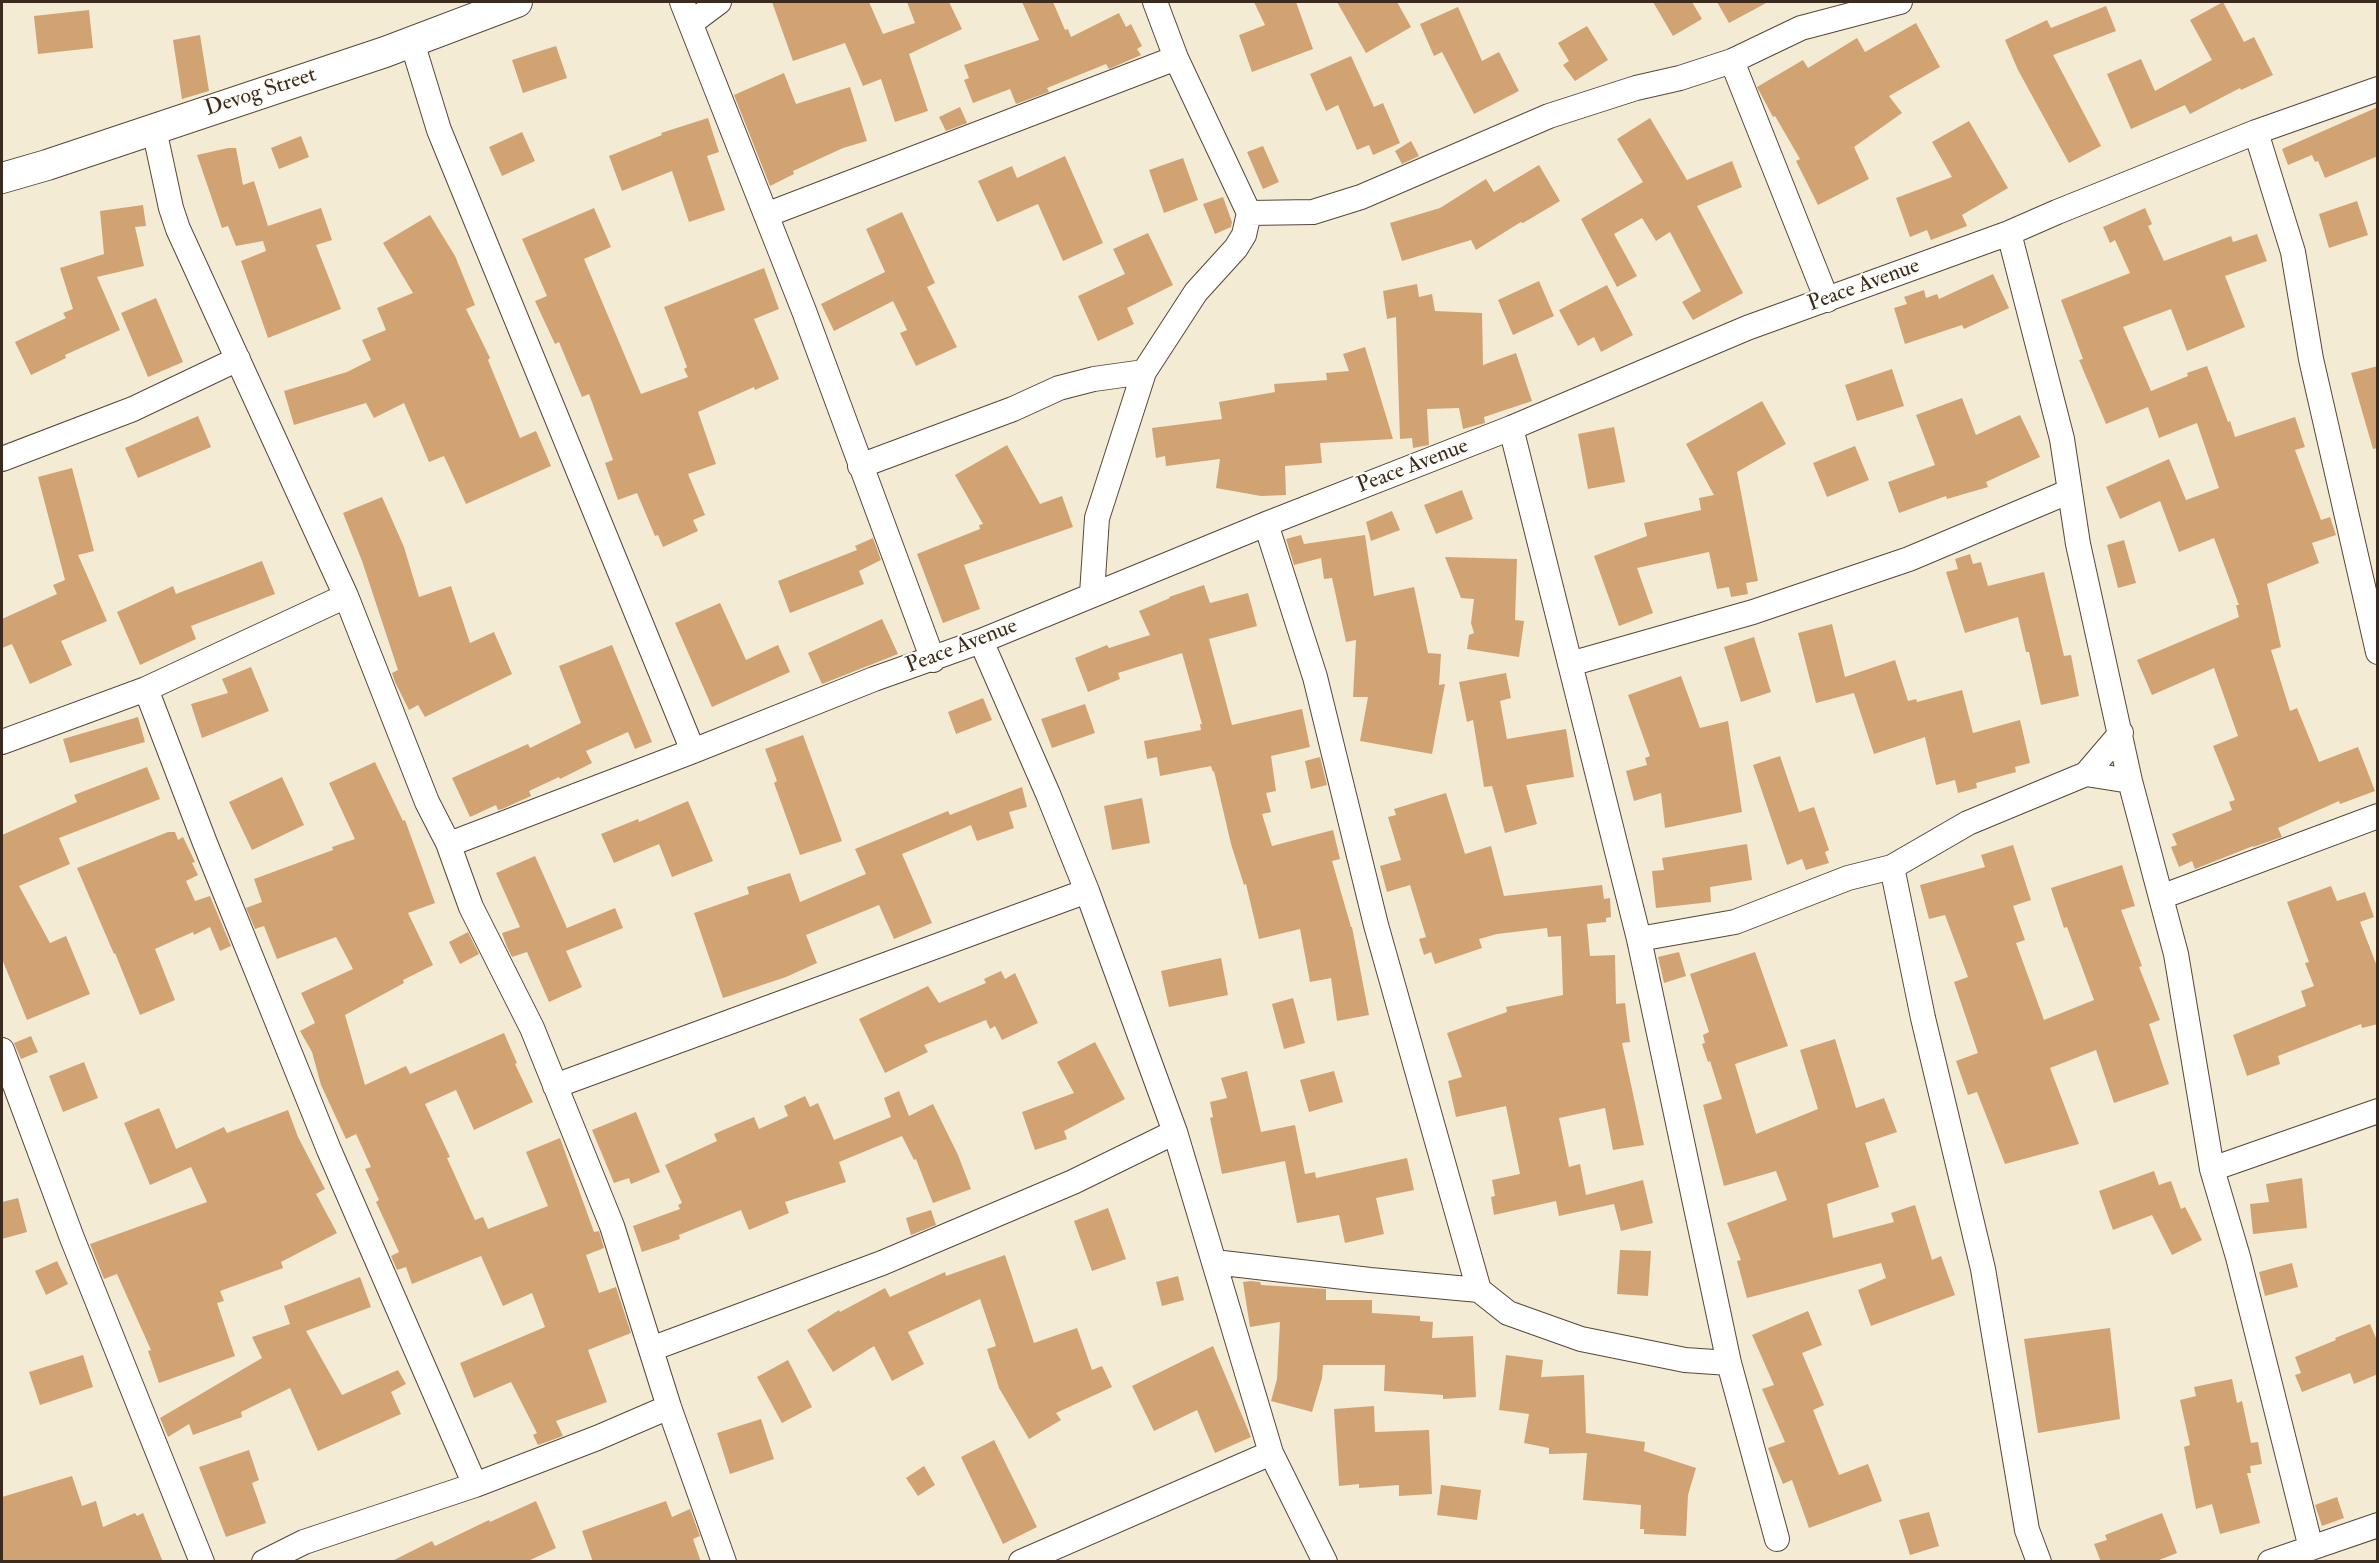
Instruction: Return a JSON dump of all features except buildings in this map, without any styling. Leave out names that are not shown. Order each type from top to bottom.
[{"type":"street","name":"Devog Street","points":[[2,178],[412,42],[517,2]]},
{"type":"street","points":[[719,2],[686,12],[766,216],[933,660]]},
{"type":"street","points":[[1092,594],[1097,518],[1144,372],[1196,292],[1236,248],[1244,235],[1249,213],[1176,58],[1155,2]]},
{"type":"street","points":[[1249,213],[1313,212],[1361,197],[1549,116],[1732,61],[1801,28],[1900,2]]},
{"type":"street","points":[[412,42],[440,130],[693,751]]},
{"type":"street","points":[[766,216],[1176,58]]},
{"type":"street","points":[[1732,61],[1827,300]]},
{"type":"street","name":"Peace Avenue","points":[[448,843],[693,751],[874,679],[933,660],[981,641],[1266,524],[1511,428],[1747,328],[2009,233],[2256,132],[2378,89]]},
{"type":"street","points":[[154,129],[171,208],[178,229],[346,596],[427,802],[448,843],[471,907],[532,1028],[612,1226],[669,1407],[724,1562]]},
{"type":"street","points":[[2256,132],[2293,252],[2311,359],[2378,651]]},
{"type":"street","points":[[2009,233],[2062,439],[2068,492],[2080,555],[2130,781],[2176,954],[2212,1168],[2238,1257],[2311,1548]]},
{"type":"street","points":[[2,459],[133,408],[238,359]]},
{"type":"street","points":[[860,466],[1013,409],[1059,388],[1094,379],[1144,372]]},
{"type":"street","points":[[1511,428],[1639,939],[1729,1363],[1777,1539]]},
{"type":"street","points":[[1570,664],[1753,612],[1898,563],[2068,492]]},
{"type":"street","points":[[1266,524],[1315,677],[1376,925],[1479,1290]]},
{"type":"street","points":[[2,742],[146,689],[346,596]]},
{"type":"street","points":[[981,641],[1048,794],[1087,891],[1175,1132],[1271,1453],[1325,1562]]},
{"type":"street","points":[[146,689],[205,843],[329,1150],[475,1485]]},
{"type":"street","points":[[1639,939],[1735,922],[1848,878],[1892,867],[1968,823],[2086,774],[2121,733]]},
{"type":"street","points":[[2086,774],[2130,781]]},
{"type":"street","points":[[2161,897],[2378,816]]},
{"type":"street","points":[[1892,867],[1923,1017],[1983,1269],[2027,1530],[2039,1562]]},
{"type":"street","points":[[555,1086],[1087,891]]},
{"type":"street","points":[[2,1050],[72,1238],[202,1562]]},
{"type":"street","points":[[2212,1168],[2378,1111]]},
{"type":"street","points":[[651,1349],[882,1263],[1073,1182],[1175,1132]]},
{"type":"street","points":[[1214,1262],[1479,1290],[1508,1313],[1581,1339],[1685,1360],[1729,1363]]},
{"type":"street","points":[[264,1562],[304,1542],[475,1485],[597,1438],[669,1407]]},
{"type":"street","points":[[1021,1562],[1271,1453]]},
{"type":"street","points":[[2270,1562],[2378,1525]]}]
